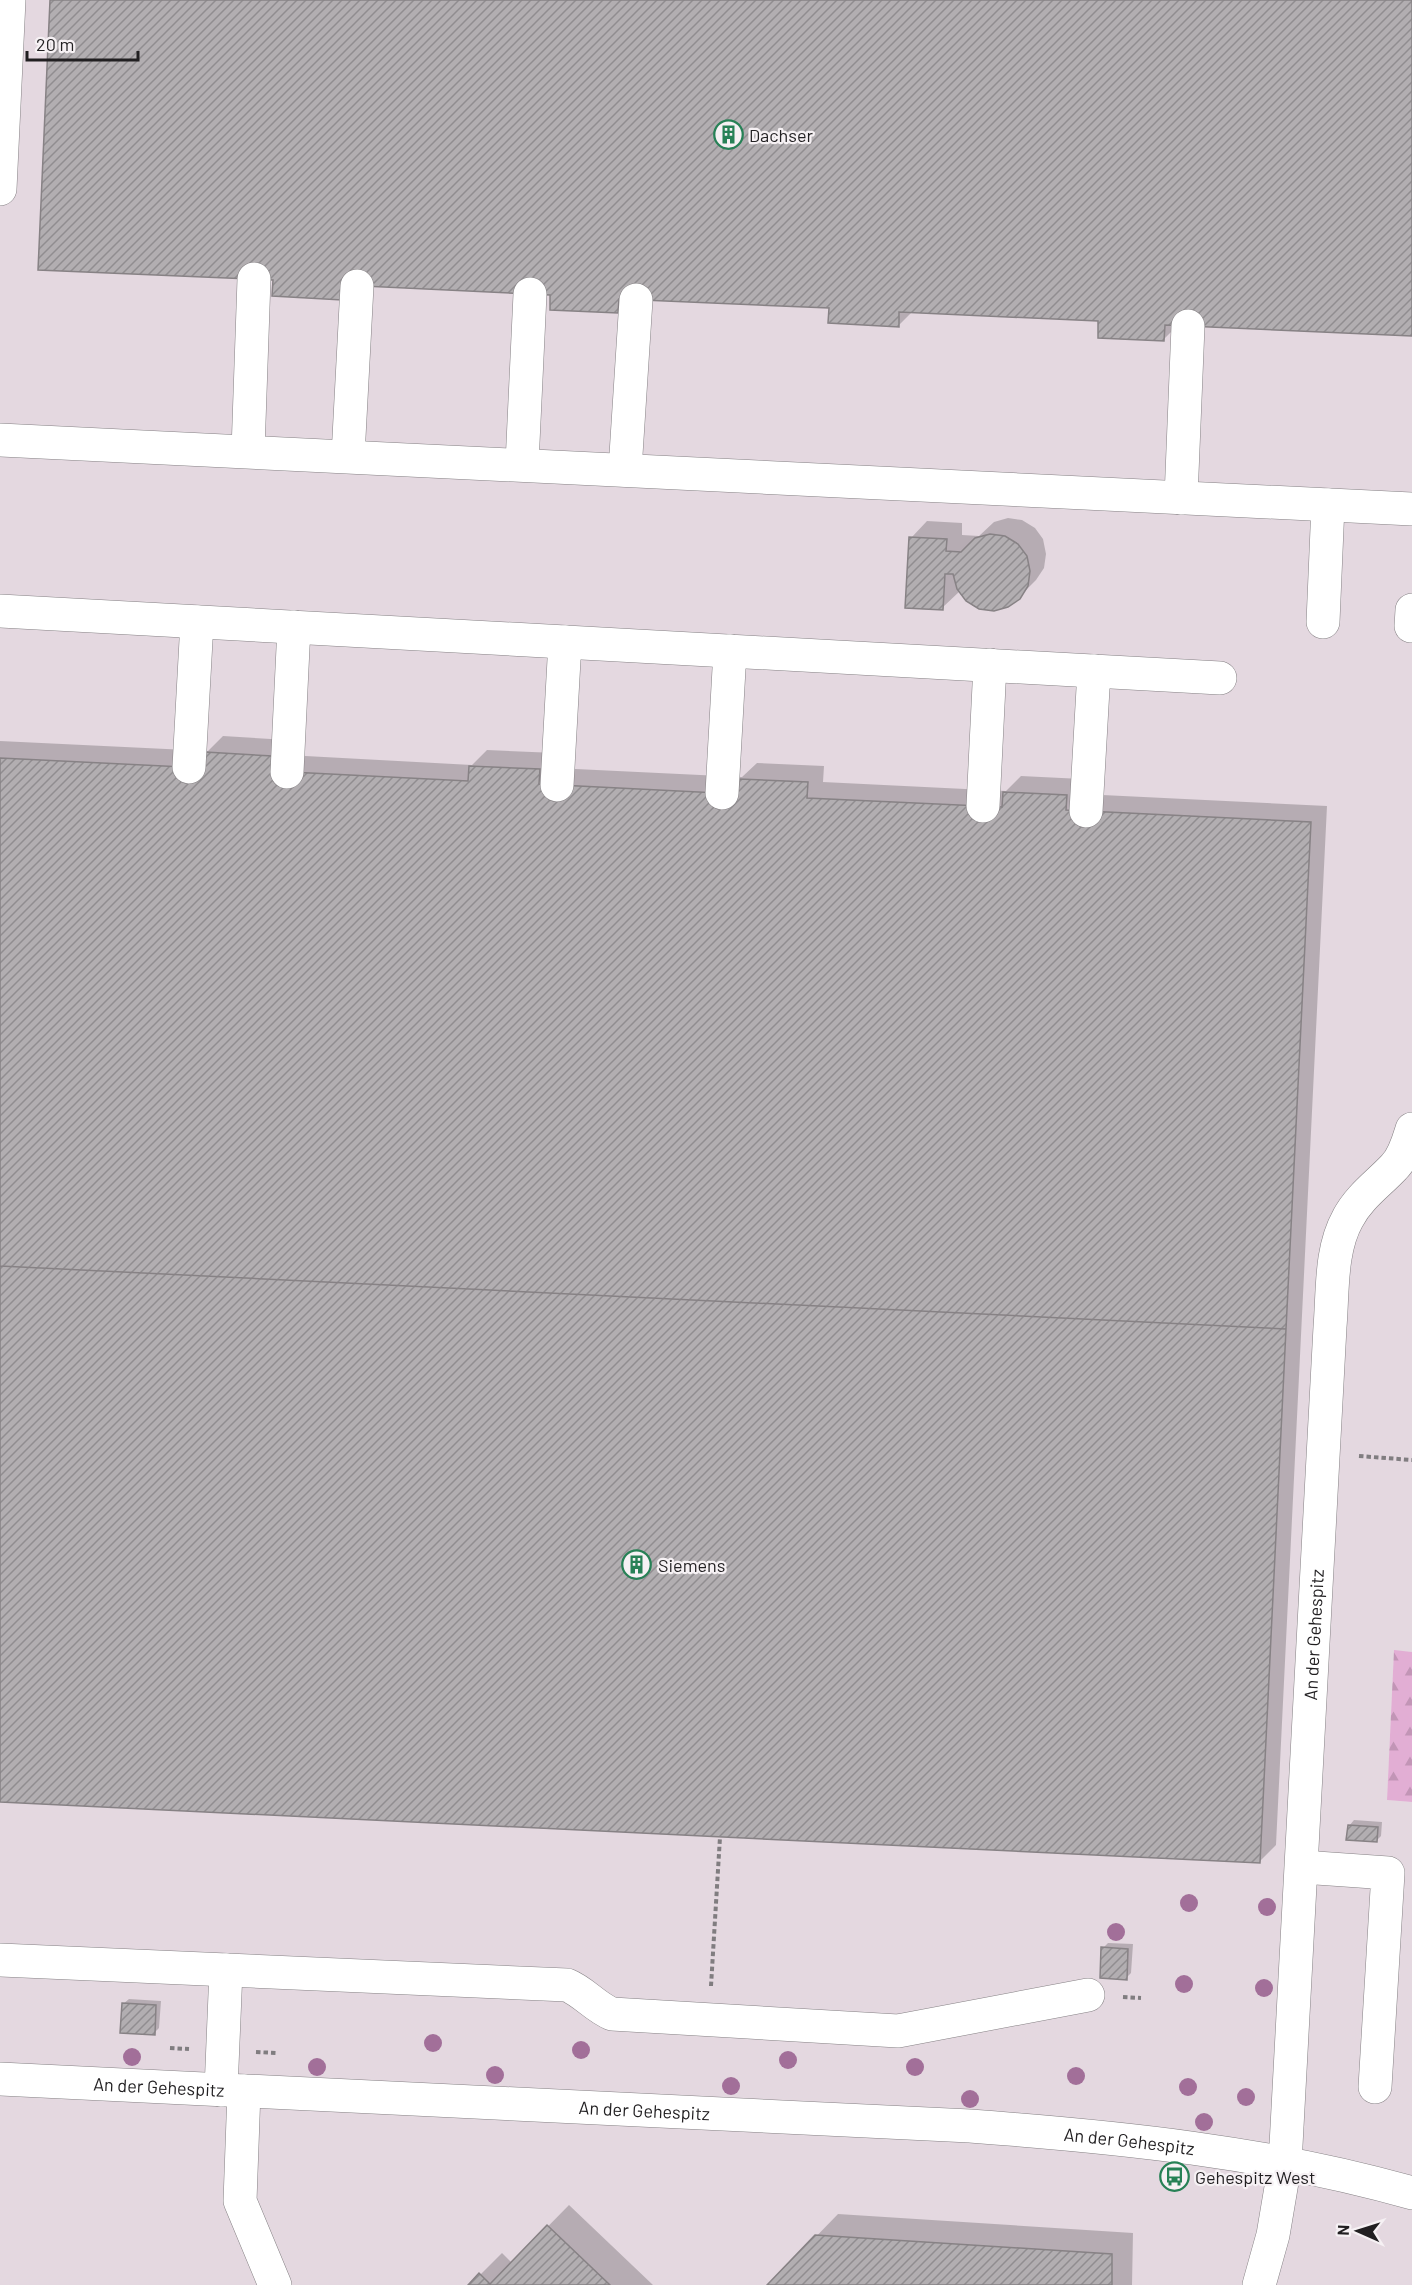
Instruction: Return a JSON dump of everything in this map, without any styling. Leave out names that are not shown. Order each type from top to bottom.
[{"type":"street","points":[[0,189],[9,0]]},
{"type":"street","points":[[248,451],[254,279]]},
{"type":"street","points":[[348,456],[357,286]]},
{"type":"street","points":[[522,464],[530,294]]},
{"type":"street","points":[[625,470],[636,300]]},
{"type":"street","points":[[1181,498],[1188,326]]},
{"type":"street","points":[[1,436],[248,451],[1412,509]]},
{"type":"street","points":[[1323,622],[1328,505]]},
{"type":"street","points":[[0,611],[1220,678]]},
{"type":"street","points":[[189,767],[197,622]]},
{"type":"street","points":[[287,772],[294,627]]},
{"type":"street","points":[[557,785],[565,642]]},
{"type":"street","points":[[722,793],[730,651]]},
{"type":"street","points":[[983,806],[990,665]]},
{"type":"street","points":[[1086,811],[1094,670]]},
{"type":"street","name":"An der Gehespitz","points":[[1259,2285],[1273,2235],[1285,2164],[1332,1307],[1339,1238],[1359,1202],[1377,1181],[1403,1167],[1412,1129]]},
{"type":"street","points":[[1302,1867],[1388,1873],[1375,2086]]},
{"type":"street","points":[[0,1960],[567,1985],[580,1990],[601,2010],[612,2014],[898,2031],[1088,1995]]},
{"type":"street","points":[[226,1970],[240,2201],[275,2285]]},
{"type":"street","name":"An der Gehespitz","points":[[0,2079],[981,2127],[1103,2136],[1285,2164],[1370,2181],[1412,2193]]},
{"type":"path","points":[[1324,1453],[1412,1460]]},
{"type":"path","points":[[708,2020],[720,1837]]},
{"type":"shaded area","points":[[0,0],[1412,0],[1412,1652],[1394,1651],[1387,1800],[1412,1802],[1412,2285],[0,2285]]},
{"type":"green space","points":[[1394,1650],[1412,1652],[1412,1802],[1387,1800]]},
{"type":"building","name":"Dachser","points":[[50,0],[1412,0],[1412,336],[1165,325],[1164,341],[1098,338],[1098,321],[899,312],[899,327],[828,323],[829,308],[619,299],[618,313],[550,310],[550,295],[342,285],[342,300],[272,296],[273,280],[38,270]]},
{"type":"building","points":[[990,534],[1005,536],[1018,544],[1027,556],[1030,571],[1028,586],[1020,599],[1008,607],[994,611],[979,609],[966,601],[957,589],[953,574],[945,574],[943,610],[905,608],[909,537],[947,539],[946,551],[961,552],[975,538]]},
{"type":"building","points":[[205,752],[272,756],[271,771],[468,781],[469,766],[540,769],[539,784],[738,794],[739,779],[808,782],[807,798],[1002,807],[1003,792],[1067,795],[1066,810],[1311,822],[1286,1329],[0,1266],[0,758],[204,768]]},
{"type":"building","name":"Siemens","points":[[0,1266],[1286,1329],[1260,1863],[0,1802]]},
{"type":"building","points":[[1348,1825],[1378,1827],[1377,1842],[1346,1840]]},
{"type":"building","points":[[1101,1947],[1128,1949],[1127,1980],[1100,1978]]},
{"type":"building","points":[[122,2003],[156,2005],[155,2035],[120,2033]]},
{"type":"building","points":[[547,2225],[610,2285],[468,2285],[479,2273],[490,2284]]},
{"type":"building","points":[[815,2235],[1112,2254],[1112,2285],[767,2285]]},
{"type":"place","name":"Dachser","points":[[728,135]]},
{"type":"place","name":"Siemens","points":[[637,1565]]},
{"type":"place","name":"Gehespitz West","points":[[1174,2177]]}]
